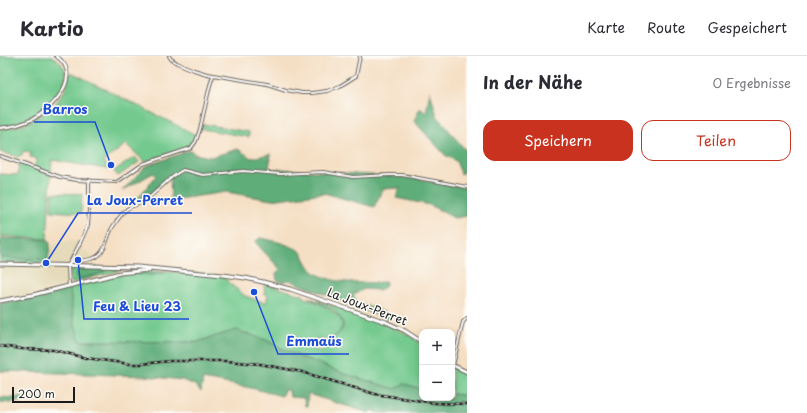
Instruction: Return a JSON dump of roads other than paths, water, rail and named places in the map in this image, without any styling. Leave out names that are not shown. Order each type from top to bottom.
[{"type":"main road","points":[[0,128],[13,126],[32,120],[45,111],[57,99],[66,84],[68,73],[65,64],[56,56]]},
{"type":"main road","name":"La Joux-Perret","points":[[0,264],[138,267],[233,276],[276,285],[306,294],[386,322],[405,330],[419,340]]},
{"type":"main road","name":"La Joux-Perret","points":[[0,300],[34,295],[120,272],[162,269]]},
{"type":"main road","points":[[455,366],[467,372]]},
{"type":"street","points":[[169,56],[177,63],[213,76],[267,84],[302,93],[327,91],[340,86],[356,76],[360,56]]},
{"type":"street","points":[[0,156],[60,177],[117,182],[143,164],[191,148],[196,141],[200,129],[213,76]]},
{"type":"street","points":[[70,262],[91,259],[98,255],[105,247],[111,230],[126,210],[144,202],[184,170],[203,175],[243,171],[280,174],[323,172],[353,178],[389,175],[467,187]]},
{"type":"street","points":[[69,286],[68,266],[88,226],[89,180]]},
{"type":"street","points":[[455,356],[463,322],[467,318]]},
{"type":"railway","points":[[0,346],[22,349],[54,350],[86,358],[130,364],[170,361],[226,361],[260,364],[302,372],[375,394],[435,403],[467,404]]},
{"type":"place","name":"Barros","points":[[111,165]]},
{"type":"place","name":"Feu & Lieu 23","points":[[78,260]]},
{"type":"place","name":"La Joux-Perret","points":[[46,263]]},
{"type":"place","name":"Emmaüs","points":[[254,292]]}]
